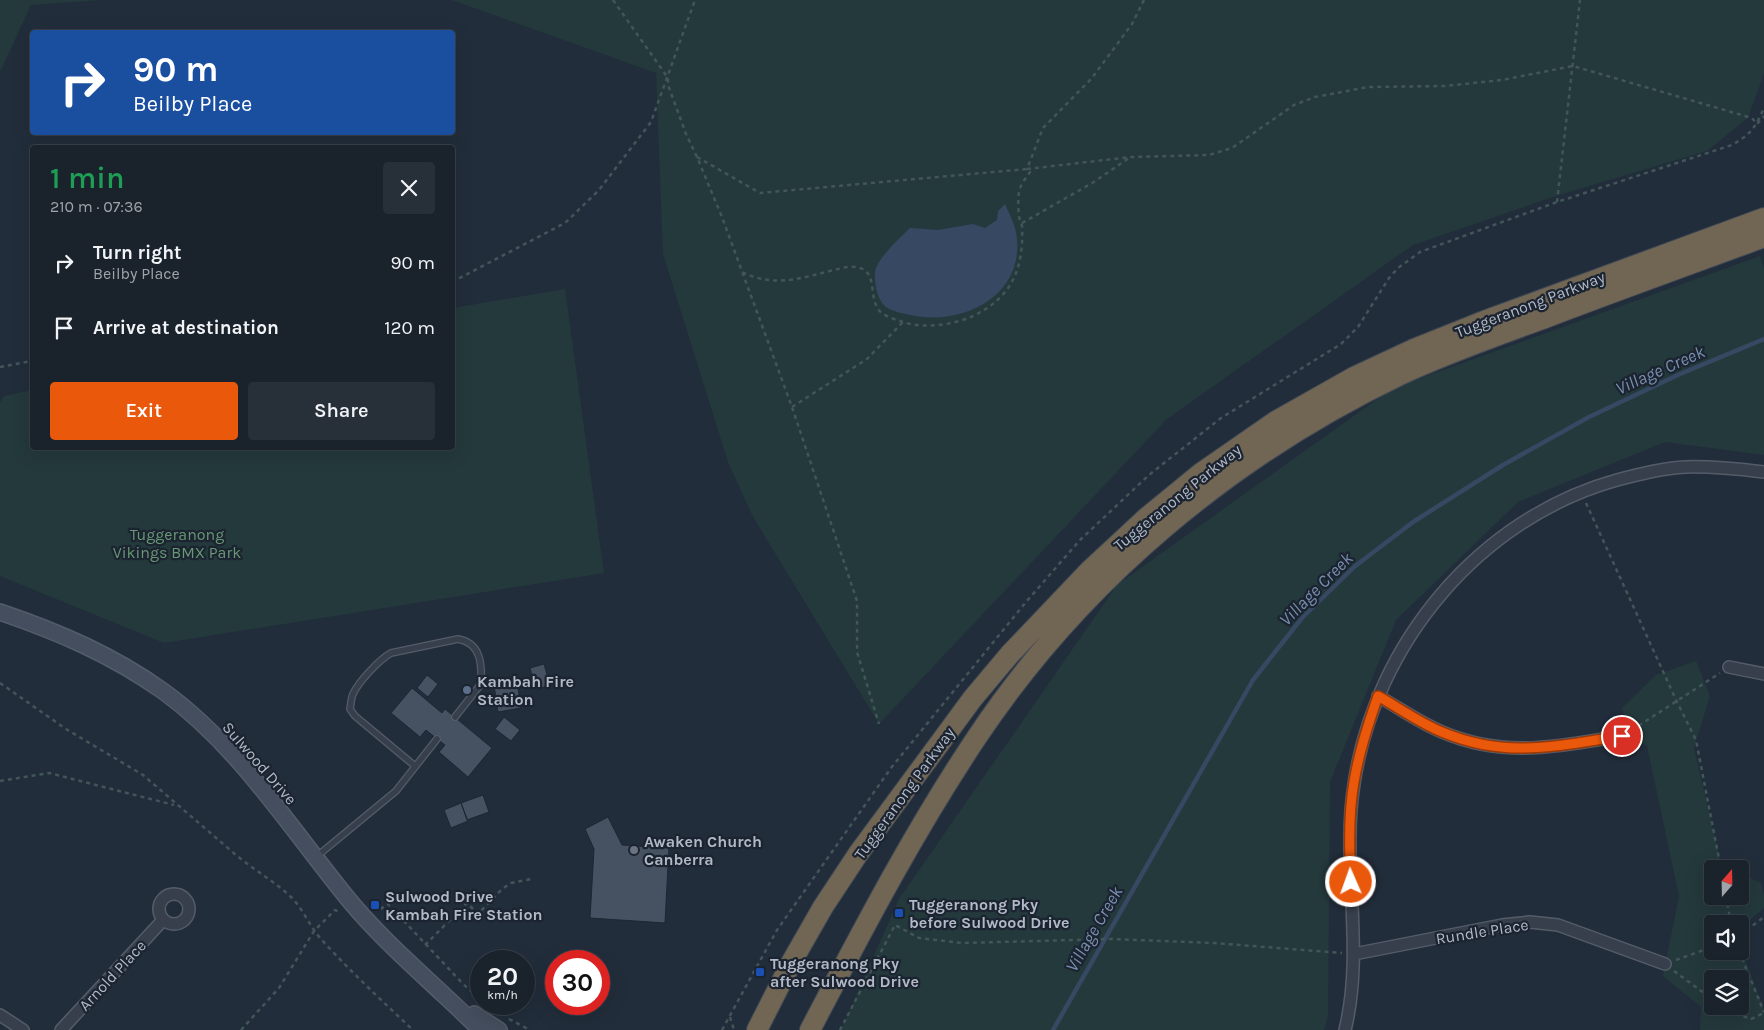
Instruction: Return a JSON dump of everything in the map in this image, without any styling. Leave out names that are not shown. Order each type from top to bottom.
[{"type":"highway","name":"Tuggeranong Parkway","points":[[757,1030],[791,963],[823,907],[853,861],[974,698],[1010,654],[1090,570],[1146,518],[1201,473],[1276,421],[1354,377],[1414,349],[1484,321],[1764,218]]},
{"type":"highway","name":"Tuggeranong Parkway","points":[[811,1029],[907,850],[977,737],[1007,695],[1039,654],[1085,604],[1144,545],[1184,511],[1238,469],[1280,442],[1401,375],[1492,337],[1764,237]]},
{"type":"main road","name":"Sulwood Drive","points":[[0,612],[48,628],[79,642],[129,669],[164,692],[211,732],[246,770],[363,916],[481,1030]]},
{"type":"main road","name":"Sulwood Drive","points":[[447,998],[499,1030]]},
{"type":"street","points":[[1345,1030],[1349,1013],[1354,954],[1349,847],[1354,782],[1364,738],[1378,696],[1411,635],[1438,598],[1468,565],[1502,536],[1538,512],[1581,492],[1641,473],[1685,467],[1729,467],[1764,472]]},
{"type":"street","points":[[1728,667],[1764,674]]},
{"type":"street","points":[[1378,696],[1441,732],[1470,742],[1501,748],[1533,749],[1622,736]]},
{"type":"street","name":"Arnold Place","points":[[61,1030],[163,920]]},
{"type":"street","name":"Rundle Place","points":[[1354,954],[1502,925],[1530,922],[1558,926],[1665,964]]},
{"type":"street","points":[[0,1015],[23,1030]]},
{"type":"lane","points":[[415,766],[355,716],[350,709],[351,700],[357,688],[384,657],[391,653],[458,639],[466,641],[479,655],[481,684],[455,717]]},
{"type":"lane","points":[[315,858],[396,791],[437,739]]},
{"type":"path","points":[[613,0],[668,78],[668,84],[686,134],[697,157],[742,272],[792,407],[857,601],[858,652],[879,724]]},
{"type":"path","points":[[455,280],[565,223],[598,190],[651,122],[695,0]]},
{"type":"path","points":[[742,272],[754,278],[771,282],[798,279],[854,266],[863,268],[871,278],[873,300],[881,313],[903,322],[931,325],[953,323],[980,313],[1010,288],[1015,279],[1022,251],[1022,223],[1018,215],[1019,191],[1030,172],[1027,169],[1043,128],[1092,78],[1132,24],[1144,0]]},
{"type":"path","points":[[1557,202],[1580,0]]},
{"type":"path","points":[[697,157],[760,193],[1027,169],[1131,157],[1209,155],[1232,148],[1294,105],[1314,97],[1368,87],[1445,86],[1502,80],[1573,66],[1752,118],[1757,124],[1764,116]]},
{"type":"path","points":[[1022,223],[1094,182],[1131,157]]},
{"type":"path","points":[[792,407],[867,359],[903,322]]},
{"type":"path","points":[[0,367],[30,361]]},
{"type":"path","points":[[1581,492],[1696,740],[1719,860]]},
{"type":"path","points":[[1622,736],[1677,702],[1728,667]]},
{"type":"path","points":[[0,683],[66,729],[143,775],[249,866],[264,874],[292,898],[305,914],[314,931],[344,964],[413,1030]]},
{"type":"path","points":[[0,781],[49,773],[176,805]]},
{"type":"path","points":[[425,945],[467,903],[478,914],[502,889],[511,883],[532,879]]},
{"type":"path","points":[[375,905],[379,910],[388,904],[425,945],[470,990]]},
{"type":"path","points":[[241,1030],[279,988],[314,931],[335,910],[339,912]]},
{"type":"path","points":[[1749,928],[1764,917]]},
{"type":"path","points":[[840,1030],[895,924],[919,938],[962,943],[1112,939],[1214,943],[1354,954]]},
{"type":"path","points":[[1665,964],[1704,950]]},
{"type":"path","points":[[1740,1015],[1751,1019],[1764,1012],[1743,960]]},
{"type":"path","points":[[1665,964],[1704,993]]},
{"type":"path","points":[[730,1016],[734,1030]]},
{"type":"green space","points":[[0,0],[102,0],[31,5],[0,72]]},
{"type":"green space","points":[[452,0],[1764,0],[1764,73],[1748,118],[1707,151],[1559,195],[1413,245],[1167,419],[879,724],[752,515],[728,462],[663,254],[656,73]]},
{"type":"green space","points":[[1760,256],[1764,268],[1764,455],[1665,442],[1518,502],[1396,620],[1330,782],[1328,1016],[1324,1030],[841,1030],[899,899],[1117,585],[1393,388]]},
{"type":"green space","name":"Tuggeranong Vikings BMX Park","points":[[565,289],[604,573],[164,643],[0,576],[0,403],[4,396],[30,390],[30,450],[455,450],[455,308]]},
{"type":"green space","points":[[1696,661],[1710,696],[1694,748],[1720,860],[1704,860],[1704,905],[1749,905],[1749,877],[1761,883],[1764,895],[1764,908],[1749,920],[1749,915],[1704,915],[1704,960],[1745,960],[1749,970],[1704,970],[1704,1015],[1749,1015],[1749,971],[1764,1010],[1764,1030],[1700,1030],[1701,1007],[1663,976],[1679,896],[1647,746],[1631,738],[1622,708],[1656,675]]},
{"type":"water","points":[[1005,204],[1016,232],[1017,253],[1012,272],[1003,288],[989,300],[973,309],[954,315],[935,317],[900,313],[889,309],[882,303],[876,285],[876,268],[886,252],[910,228],[938,230],[973,224],[985,228],[997,220],[998,211]]},
{"type":"building","points":[[544,664],[550,685],[536,690],[530,668]]},
{"type":"building","points":[[427,675],[438,684],[428,697],[417,688]]},
{"type":"building","points":[[517,681],[521,708],[498,712],[494,685]]},
{"type":"building","points":[[412,688],[442,713],[445,709],[492,748],[468,777],[439,752],[445,745],[426,730],[420,737],[391,713]]},
{"type":"building","points":[[504,717],[520,730],[511,741],[495,729]]},
{"type":"building","points":[[483,795],[489,812],[467,820],[461,803]]},
{"type":"building","points":[[461,803],[468,821],[451,828],[444,810]]},
{"type":"building","points":[[608,817],[622,845],[669,848],[665,923],[590,918],[594,849],[585,829]]},
{"type":"waterway","name":"Village Creek","points":[[1053,1030],[1253,680],[1302,618],[1354,567],[1413,522],[1503,465],[1589,417],[1680,374],[1764,339]]},
{"type":"place","name":"Kambah Fire Station","points":[[467,690]]},
{"type":"place","name":"Awaken Church Canberra","points":[[634,850]]},
{"type":"place","name":"Sulwood Drive Kambah Fire Station","points":[[375,905]]},
{"type":"place","name":"Tuggeranong Pky before Sulwood Drive","points":[[899,913]]},
{"type":"place","name":"Tuggeranong Pky after Sulwood Drive","points":[[760,972]]},
{"type":"route","points":[[1351,882],[1349,847],[1354,782],[1364,738],[1378,696],[1441,732],[1470,742],[1501,748],[1533,749],[1622,736]]}]
